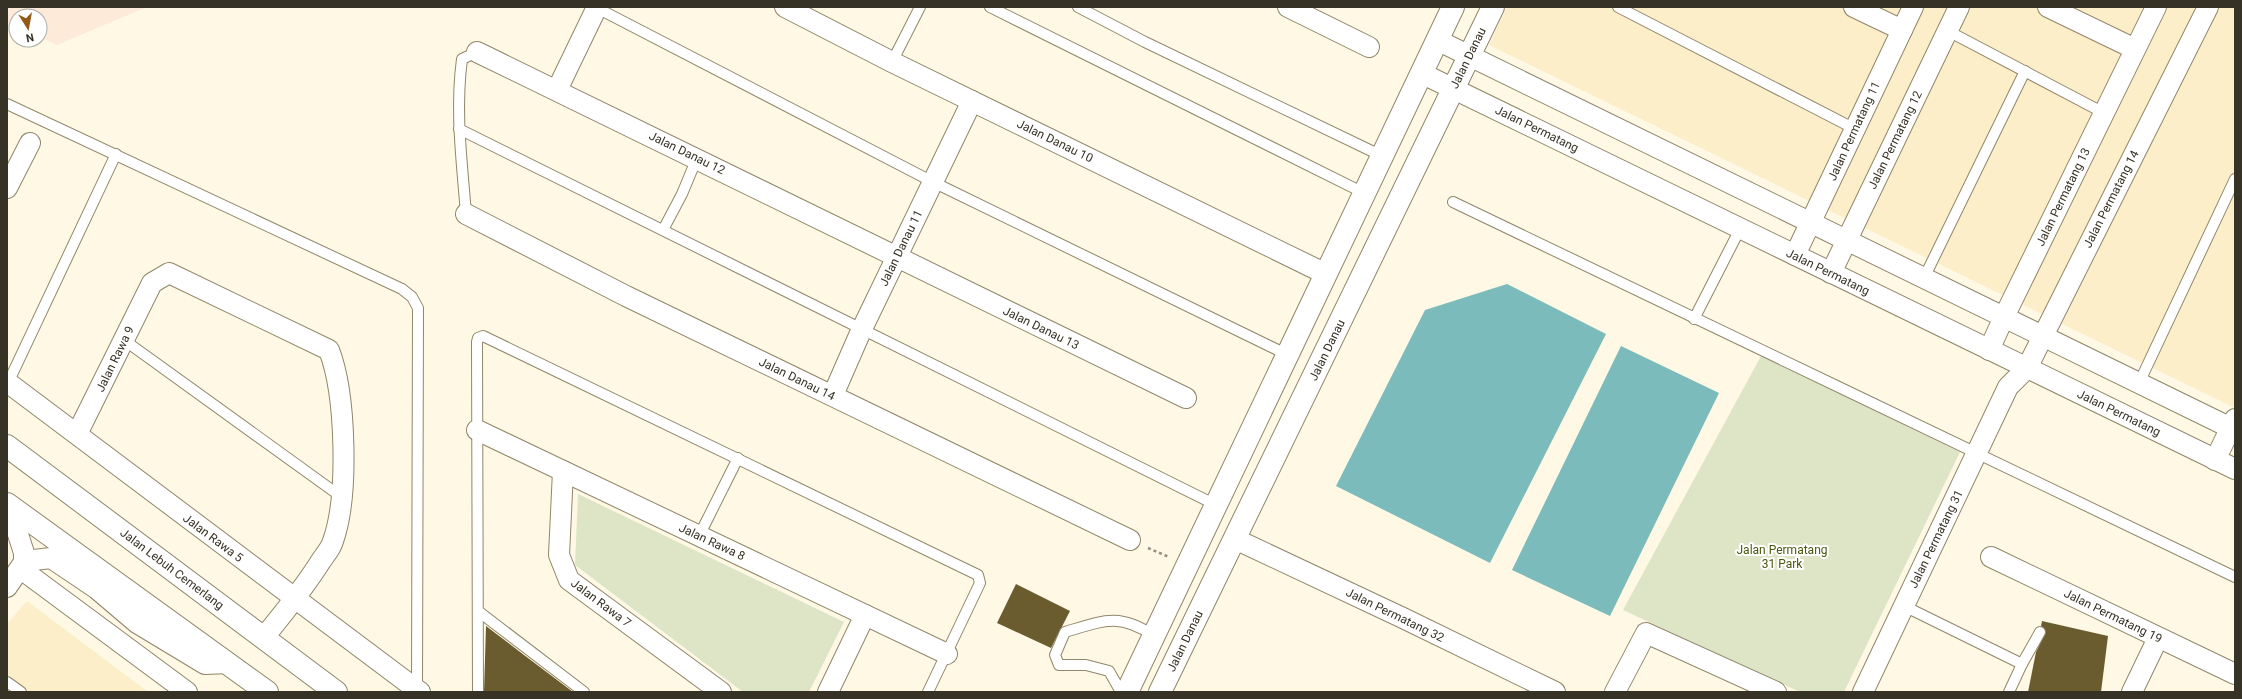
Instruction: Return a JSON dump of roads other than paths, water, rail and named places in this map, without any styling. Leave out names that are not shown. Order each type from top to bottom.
[{"type":"street","points":[[557,90],[597,7]]},
{"type":"street","name":"Jalan Danau 10","points":[[785,7],[892,62],[1326,274]]},
{"type":"street","points":[[1288,7],[1369,47]]},
{"type":"street","points":[[1127,692],[1453,7]]},
{"type":"street","name":"Jalan Danau","points":[[1160,692],[1493,7]]},
{"type":"street","points":[[1854,7],[1902,30]]},
{"type":"street","name":"Jalan Permatang 11","points":[[1795,255],[1913,7]]},
{"type":"street","name":"Jalan Permatang 12","points":[[1831,273],[1959,7]]},
{"type":"street","points":[[2048,7],[2135,49]]},
{"type":"street","name":"Jalan Permatang 13","points":[[1989,350],[2156,7]]},
{"type":"street","name":"Jalan Permatang 14","points":[[2008,387],[2027,368],[2208,7]]},
{"type":"street","points":[[1437,40],[2139,383],[2234,425],[2215,460]]},
{"type":"street","name":"Jalan Danau 12","points":[[477,52],[697,158],[896,258]]},
{"type":"street","name":"Jalan Permatang","points":[[1421,73],[2235,470]]},
{"type":"street","name":"Jalan Danau 11","points":[[832,396],[896,258],[972,101]]},
{"type":"street","points":[[7,188],[30,143]]},
{"type":"street","name":"Jalan Danau 14","points":[[466,214],[626,296],[1130,540]]},
{"type":"street","name":"Jalan Danau 13","points":[[896,258],[1186,398]]},
{"type":"street","name":"Jalan Rawa 9","points":[[77,434],[152,282],[169,272],[329,350],[334,364],[341,405],[343,498]]},
{"type":"street","points":[[1989,350],[2008,387]]},
{"type":"street","name":"Jalan Rawa 5","points":[[8,382],[77,434],[300,593],[419,691]]},
{"type":"street","name":"Jalan Permatang 31","points":[[1864,692],[2008,387]]},
{"type":"street","name":"Jalan Rawa 8","points":[[477,430],[947,654]]},
{"type":"street","name":"Jalan Lebuh Cemerlang","points":[[7,446],[336,692]]},
{"type":"street","name":"Jalan Rawa 7","points":[[563,472],[559,555],[570,580],[721,692]]},
{"type":"street","points":[[264,637],[300,593],[333,543],[343,498]]},
{"type":"street","points":[[7,504],[267,692]]},
{"type":"street","points":[[7,524],[17,531],[21,543],[24,562],[21,569],[7,587]]},
{"type":"street","name":"Jalan Permatang 32","points":[[1235,539],[1410,621],[1549,691]]},
{"type":"street","name":"Jalan Permatang 19","points":[[1991,557],[2235,674]]},
{"type":"street","points":[[21,569],[34,560],[51,558],[97,589],[137,623],[205,664],[228,663]]},
{"type":"street","points":[[21,569],[187,692]]},
{"type":"street","points":[[828,692],[865,615]]},
{"type":"street","points":[[1615,692],[1646,633],[1776,692]]},
{"type":"street","points":[[2132,692],[2158,638]]},
{"type":"lane","points":[[597,7],[933,182],[1288,355]]},
{"type":"lane","points":[[892,62],[920,7]]},
{"type":"lane","points":[[990,7],[1364,193]]},
{"type":"lane","points":[[1078,7],[1145,42],[1382,156]]},
{"type":"lane","points":[[1618,7],[1855,129]]},
{"type":"lane","points":[[1948,31],[2104,113]]},
{"type":"lane","points":[[466,214],[459,129],[462,59],[477,52]]},
{"type":"lane","points":[[1924,278],[2025,71]]},
{"type":"lane","points":[[7,104],[402,289],[412,297],[418,308],[419,691]]},
{"type":"lane","points":[[459,129],[862,331],[1216,505]]},
{"type":"lane","points":[[8,382],[116,154]]},
{"type":"lane","points":[[663,230],[682,194],[697,158]]},
{"type":"lane","points":[[2139,383],[2235,179]]},
{"type":"lane","points":[[1453,202],[1694,319],[1978,452],[2235,577]]},
{"type":"lane","points":[[1694,319],[1740,229]]},
{"type":"lane","points":[[478,692],[477,342],[478,338],[483,336],[978,575],[980,583],[928,692]]},
{"type":"lane","points":[[124,340],[343,498]]},
{"type":"lane","points":[[699,536],[738,458]]},
{"type":"lane","points":[[1904,606],[2022,664]]},
{"type":"lane","points":[[478,611],[584,692]]},
{"type":"lane","points":[[1121,692],[1109,671],[1086,665],[1059,665],[1055,655],[1065,632],[1107,620],[1137,624],[1154,636]]},
{"type":"lane","points":[[2008,692],[2040,632]]},
{"type":"lane","points":[[7,682],[21,692]]},
{"type":"water","points":[[1507,284],[1606,334],[1490,563],[1336,486],[1425,310]]},
{"type":"water","points":[[1621,346],[1719,393],[1610,616],[1512,570]]},
{"type":"park label","name":"Jalan Permatang 31 Park","points":[[1782,557]]}]
